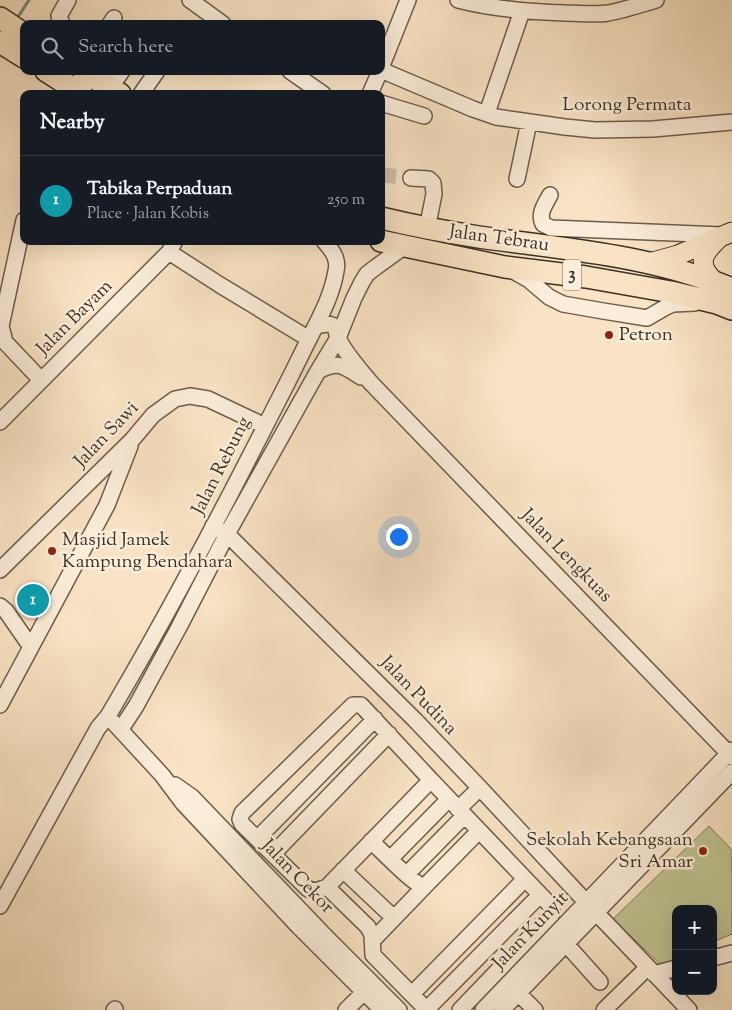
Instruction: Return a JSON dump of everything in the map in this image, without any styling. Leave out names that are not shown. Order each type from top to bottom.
[{"type":"highway","points":[[0,18],[20,31]]},
{"type":"highway","points":[[0,42],[20,54]]},
{"type":"highway","points":[[52,75],[75,90]]},
{"type":"highway","points":[[93,75],[117,84]]},
{"type":"highway","name":"Jalan Tebrau","points":[[385,219],[427,229],[550,246],[649,263],[724,296]]},
{"type":"highway","points":[[474,261],[466,254],[466,246],[473,238],[479,237]]},
{"type":"highway","name":"Jalan Tebrau","points":[[385,242],[505,267],[586,277],[671,292],[724,296]]},
{"type":"main road","points":[[649,263],[678,255],[686,242],[727,233]]},
{"type":"main road","points":[[724,296],[703,267],[703,260],[711,246],[727,233]]},
{"type":"street","points":[[60,20],[59,16],[68,0]]},
{"type":"street","points":[[190,0],[218,20]]},
{"type":"street","points":[[385,60],[408,0]]},
{"type":"street","points":[[458,0],[589,14],[622,10],[656,0]]},
{"type":"street","points":[[486,113],[531,8]]},
{"type":"street","name":"Lorong Permata","points":[[385,72],[473,109],[496,117],[529,122],[595,130],[654,129],[732,122]]},
{"type":"street","points":[[145,90],[154,75]]},
{"type":"street","points":[[295,75],[312,90]]},
{"type":"street","points":[[372,90],[379,75]]},
{"type":"street","points":[[385,104],[424,116]]},
{"type":"street","points":[[516,179],[529,122]]},
{"type":"street","points":[[410,178],[429,179],[433,183],[434,194],[427,229]]},
{"type":"street","points":[[550,196],[542,210],[541,220],[543,224],[550,228],[686,242]]},
{"type":"street","points":[[20,239],[1,327],[5,342],[41,380]]},
{"type":"street","name":"Jalan Rebung","points":[[0,906],[6,880],[103,722],[162,621],[214,526],[312,333],[332,287],[337,270],[337,262],[327,245]]},
{"type":"street","points":[[172,246],[220,285],[312,333]]},
{"type":"street","name":"Jalan Bayam","points":[[0,422],[172,246]]},
{"type":"street","name":"Jalan Rebung","points":[[121,729],[141,697],[227,534],[318,370],[338,338],[354,298],[368,274],[405,246]]},
{"type":"street","points":[[505,267],[529,280],[549,297],[563,304],[647,318],[673,304],[724,296]]},
{"type":"street","name":"Jalan Lengkuas","points":[[312,333],[325,324],[336,328],[338,338],[355,364],[371,383],[731,753]]},
{"type":"street","name":"Jalan Lengkuas","points":[[318,370],[335,364],[346,367],[371,383]]},
{"type":"street","name":"Jalan Sawi","points":[[0,570],[132,440],[153,415],[175,399],[199,397],[208,399],[265,426]]},
{"type":"street","points":[[0,705],[107,505],[132,440]]},
{"type":"street","name":"Jalan Pudina","points":[[214,526],[227,534],[415,720],[651,970],[679,1006]]},
{"type":"street","points":[[0,606],[31,647]]},
{"type":"street","points":[[431,780],[327,887],[314,891],[308,889],[242,824],[240,819],[242,813],[353,705],[361,705],[552,907],[552,914],[460,1010]]},
{"type":"street","points":[[258,839],[375,719]]},
{"type":"street","points":[[103,722],[121,729]]},
{"type":"street","name":"Jalan Cekor","points":[[121,729],[184,803],[298,926],[382,1010]]},
{"type":"street","points":[[273,854],[389,734]]},
{"type":"street","name":"Jalan Kunyit","points":[[502,1010],[566,944],[591,907],[731,753]]},
{"type":"street","name":"Jalan Kunyit","points":[[483,1010],[732,772]]},
{"type":"street","name":"Jalan Cekor","points":[[162,775],[192,797],[399,1010]]},
{"type":"street","points":[[390,858],[457,808],[480,788]]},
{"type":"street","points":[[407,874],[457,808]]},
{"type":"street","points":[[372,941],[479,831]]},
{"type":"street","points":[[371,841],[420,886],[424,887]]},
{"type":"street","points":[[343,870],[394,918]]},
{"type":"street","points":[[412,994],[525,879]]},
{"type":"street","points":[[327,887],[368,927],[372,935],[373,955],[427,1010],[540,895]]},
{"type":"street","points":[[566,944],[600,982]]},
{"type":"street","points":[[717,957],[732,953]]},
{"type":"street","points":[[604,1010],[651,970],[672,968]]},
{"type":"street","points":[[346,1010],[364,992]]},
{"type":"street","points":[[518,993],[534,1010]]},
{"type":"green space","name":"Sekolah Kebangsaan Sri Amar","points":[[709,826],[732,850],[732,934],[717,940],[717,905],[672,905],[672,961],[661,965],[613,919]]},
{"type":"waterway","points":[[16,20],[29,0]]},
{"type":"tunnel","points":[[385,175],[411,178]]},
{"type":"place","name":"Petron","points":[[609,335]]},
{"type":"place","name":"Masjid Jamek Kampung Bendahara","points":[[52,551]]},
{"type":"place","name":"Tabika Perpaduan","points":[[33,600]]},
{"type":"place","name":"Sekolah Kebangsaan Sri Amar","points":[[703,851]]}]
